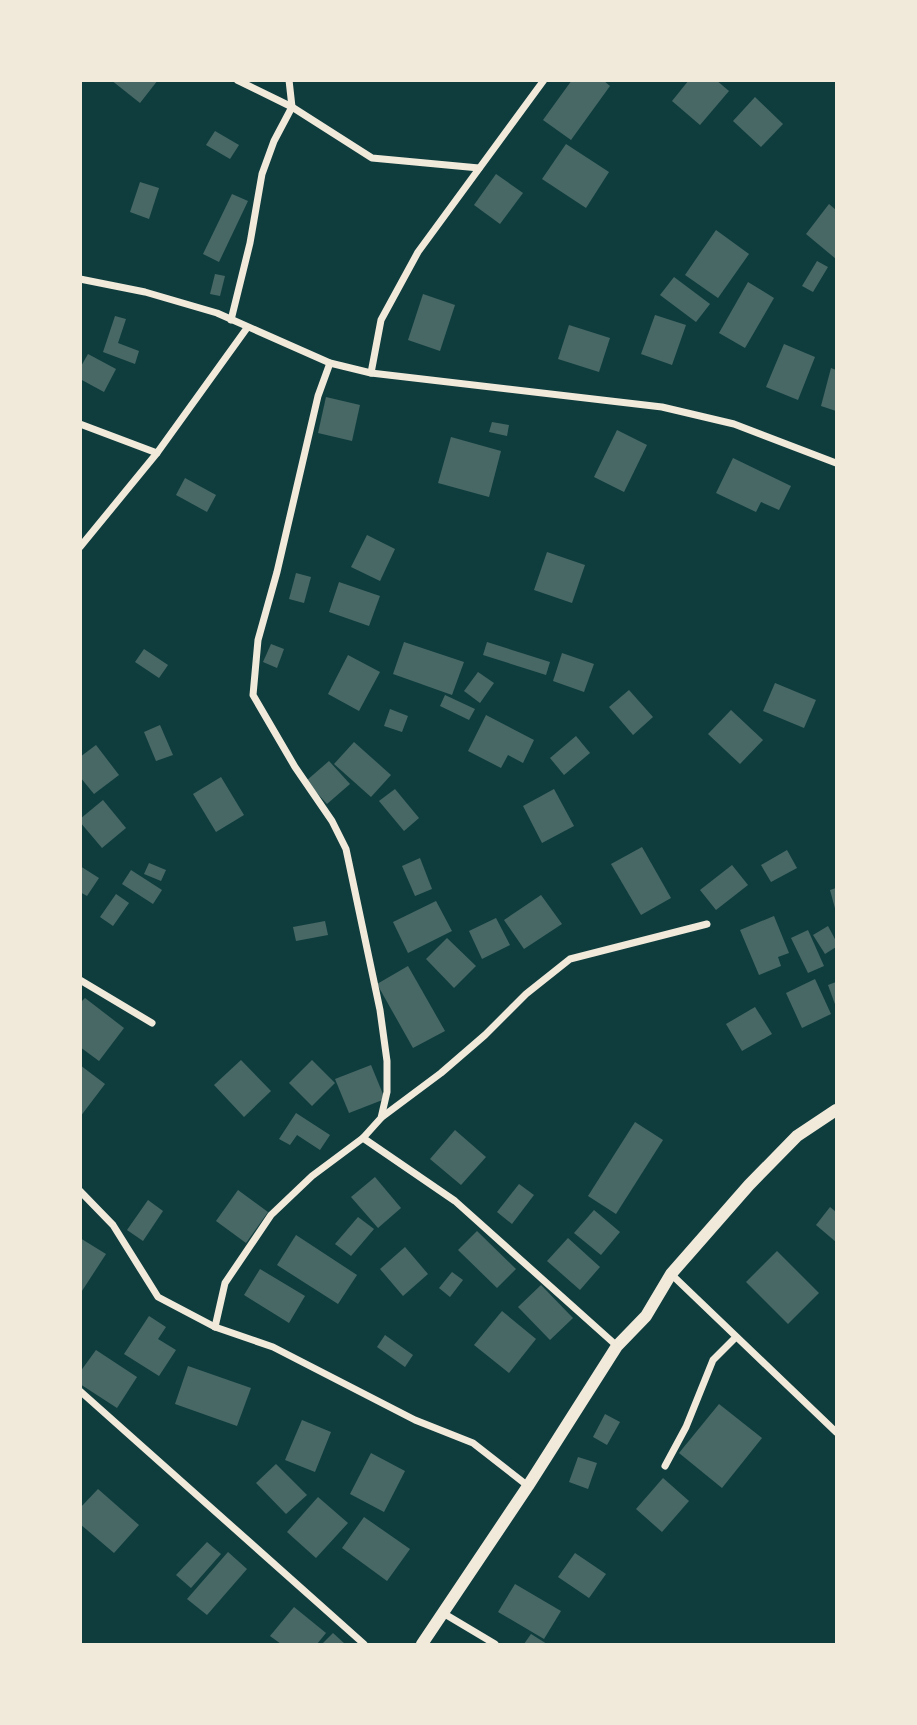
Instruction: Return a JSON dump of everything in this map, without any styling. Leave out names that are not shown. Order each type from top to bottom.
[{"type":"street","points":[[237,80],[292,107],[372,158],[479,169]]},
{"type":"street","points":[[231,320],[250,243],[262,174],[274,141],[292,107],[289,80]]},
{"type":"street","points":[[371,373],[381,320],[418,252],[544,80]]},
{"type":"street","points":[[80,279],[145,292],[217,313],[330,363],[371,373],[662,407],[734,424],[836,463]]},
{"type":"street","points":[[80,547],[157,453],[247,328]]},
{"type":"street","points":[[330,363],[318,396],[277,572],[258,640],[253,695],[295,767],[332,821],[346,849],[380,1010],[387,1061],[387,1092],[381,1118]]},
{"type":"street","points":[[80,424],[157,453]]},
{"type":"street","points":[[215,1327],[225,1283],[271,1215],[312,1176],[363,1138],[381,1118],[441,1073],[485,1035],[526,994],[570,959],[707,923]]},
{"type":"street","points":[[80,980],[152,1023]]},
{"type":"street","points":[[422,1644],[528,1486],[617,1346],[646,1316],[671,1274],[749,1185],[797,1136],[836,1110]]},
{"type":"street","points":[[363,1138],[455,1201],[617,1346]]},
{"type":"street","points":[[80,1191],[113,1225],[158,1297],[215,1327],[273,1347],[394,1411],[473,1443],[528,1486]]},
{"type":"street","points":[[671,1274],[836,1432]]},
{"type":"street","points":[[666,1466],[691,1416],[713,1360],[736,1337]]},
{"type":"street","points":[[80,1391],[364,1644]]},
{"type":"street","points":[[443,1613],[495,1644]]},
{"type":"building","points":[[111,80],[158,80],[140,103]]},
{"type":"building","points":[[572,80],[603,80],[610,86],[571,140],[543,120]]},
{"type":"building","points":[[689,80],[716,80],[729,91],[700,125],[672,101]]},
{"type":"building","points":[[755,97],[783,124],[761,147],[733,121]]},
{"type":"building","points":[[215,131],[239,145],[230,159],[206,145]]},
{"type":"building","points":[[566,144],[609,172],[586,208],[542,179]]},
{"type":"building","points":[[496,174],[523,193],[500,224],[474,205]]},
{"type":"building","points":[[140,182],[159,188],[149,219],[130,212]]},
{"type":"building","points":[[232,194],[248,201],[219,262],[203,254]]},
{"type":"building","points":[[829,204],[836,210],[836,259],[806,234]]},
{"type":"building","points":[[716,230],[749,254],[718,298],[685,275]]},
{"type":"building","points":[[817,261],[828,267],[813,292],[802,286]]},
{"type":"building","points":[[215,274],[225,276],[220,296],[210,294]]},
{"type":"building","points":[[674,277],[710,304],[696,322],[660,295]]},
{"type":"building","points":[[748,282],[774,298],[745,348],[719,333]]},
{"type":"building","points":[[423,294],[455,305],[440,351],[408,340]]},
{"type":"building","points":[[655,315],[686,325],[672,365],[641,354]]},
{"type":"building","points":[[115,316],[126,319],[118,343],[139,351],[135,364],[103,352]]},
{"type":"building","points":[[569,325],[610,338],[599,372],[558,359]]},
{"type":"building","points":[[784,344],[815,357],[798,400],[766,387]]},
{"type":"building","points":[[88,354],[116,369],[104,392],[80,379],[80,368]]},
{"type":"building","points":[[831,368],[836,370],[836,411],[821,406]]},
{"type":"building","points":[[326,397],[360,405],[352,441],[318,433]]},
{"type":"building","points":[[492,422],[509,425],[507,436],[489,432]]},
{"type":"building","points":[[617,430],[647,445],[624,492],[594,477]]},
{"type":"building","points":[[451,437],[501,451],[489,497],[438,483]]},
{"type":"building","points":[[733,458],[791,486],[779,510],[761,502],[756,512],[716,493]]},
{"type":"building","points":[[185,478],[216,495],[207,512],[176,495]]},
{"type":"building","points":[[367,535],[395,549],[380,581],[351,567]]},
{"type":"building","points":[[547,552],[585,565],[572,603],[534,590]]},
{"type":"building","points":[[296,573],[311,577],[304,603],[289,599]]},
{"type":"building","points":[[339,582],[380,596],[369,626],[329,612]]},
{"type":"building","points":[[404,642],[464,662],[452,695],[393,674]]},
{"type":"building","points":[[487,642],[550,662],[546,675],[483,655]]},
{"type":"building","points":[[271,644],[284,649],[277,668],[263,662]]},
{"type":"building","points":[[144,649],[168,665],[159,678],[135,662]]},
{"type":"building","points":[[562,653],[594,664],[584,692],[553,681]]},
{"type":"building","points":[[348,655],[380,672],[359,711],[328,694]]},
{"type":"building","points":[[478,672],[494,683],[480,703],[464,691]]},
{"type":"building","points":[[775,683],[816,700],[804,728],[763,711]]},
{"type":"building","points":[[629,690],[653,717],[633,735],[609,707]]},
{"type":"building","points":[[445,695],[475,709],[469,720],[440,706]]},
{"type":"building","points":[[390,709],[408,716],[402,732],[384,726]]},
{"type":"building","points":[[731,710],[763,740],[740,764],[708,734]]},
{"type":"building","points":[[486,715],[534,740],[523,763],[508,755],[501,768],[468,751]]},
{"type":"building","points":[[160,725],[173,755],[156,761],[144,732]]},
{"type":"building","points":[[576,736],[590,753],[564,775],[550,758]]},
{"type":"building","points":[[354,742],[391,775],[371,797],[334,764]]},
{"type":"building","points":[[96,745],[119,775],[94,794],[80,777],[80,757]]},
{"type":"building","points":[[329,761],[350,784],[327,804],[306,781]]},
{"type":"building","points":[[221,777],[244,815],[216,832],[193,794]]},
{"type":"building","points":[[395,789],[419,818],[404,831],[379,801]]},
{"type":"building","points":[[554,789],[574,826],[542,843],[523,806]]},
{"type":"building","points":[[103,800],[126,828],[102,848],[80,819]]},
{"type":"building","points":[[642,847],[671,898],[641,915],[611,864]]},
{"type":"building","points":[[787,850],[797,868],[771,882],[761,865]]},
{"type":"building","points":[[420,858],[432,889],[415,896],[402,866]]},
{"type":"building","points":[[149,863],[166,870],[161,881],[144,874]]},
{"type":"building","points":[[732,865],[748,885],[716,910],[700,890]]},
{"type":"building","points":[[80,866],[99,878],[87,896],[80,892]]},
{"type":"building","points":[[131,870],[162,890],[153,904],[122,884]]},
{"type":"building","points":[[836,888],[836,912],[830,890]]},
{"type":"building","points":[[116,894],[129,903],[113,926],[100,917]]},
{"type":"building","points":[[541,895],[562,924],[524,949],[504,920]]},
{"type":"building","points":[[436,901],[452,931],[408,953],[393,922]]},
{"type":"building","points":[[774,916],[789,953],[778,957],[781,966],[759,975],[740,930]]},
{"type":"building","points":[[496,918],[510,945],[482,959],[469,931]]},
{"type":"building","points":[[325,921],[328,935],[296,941],[293,927]]},
{"type":"building","points":[[828,926],[836,941],[836,947],[825,954],[813,935]]},
{"type":"building","points":[[808,930],[824,966],[808,973],[791,938]]},
{"type":"building","points":[[447,938],[476,966],[454,988],[426,959]]},
{"type":"building","points":[[408,966],[445,1031],[413,1048],[377,984]]},
{"type":"building","points":[[815,979],[831,1014],[802,1028],[786,993]]},
{"type":"building","points":[[836,982],[836,1007],[828,985]]},
{"type":"building","points":[[85,998],[124,1028],[99,1061],[80,1047],[80,1003]]},
{"type":"building","points":[[755,1007],[772,1034],[742,1051],[726,1024]]},
{"type":"building","points":[[241,1060],[271,1091],[244,1117],[214,1085]]},
{"type":"building","points":[[312,1060],[335,1083],[312,1106],[289,1083]]},
{"type":"building","points":[[80,1065],[105,1084],[80,1117]]},
{"type":"building","points":[[371,1065],[385,1099],[349,1113],[335,1079]]},
{"type":"building","points":[[296,1113],[330,1135],[320,1150],[297,1135],[290,1145],[279,1139]]},
{"type":"building","points":[[635,1122],[663,1140],[616,1214],[588,1196]]},
{"type":"building","points":[[455,1130],[486,1157],[461,1185],[430,1159]]},
{"type":"building","points":[[375,1177],[401,1208],[378,1228],[351,1197]]},
{"type":"building","points":[[519,1184],[534,1195],[512,1224],[497,1212]]},
{"type":"building","points":[[238,1190],[268,1212],[246,1243],[216,1221]]},
{"type":"building","points":[[148,1200],[163,1211],[143,1241],[127,1230]]},
{"type":"building","points":[[830,1207],[836,1212],[836,1242],[816,1225]]},
{"type":"building","points":[[594,1210],[620,1232],[601,1255],[574,1233]]},
{"type":"building","points":[[358,1217],[374,1229],[351,1256],[335,1244]]},
{"type":"building","points":[[477,1231],[516,1269],[497,1288],[458,1250]]},
{"type":"building","points":[[296,1235],[357,1275],[338,1304],[277,1265]]},
{"type":"building","points":[[80,1238],[106,1254],[80,1294]]},
{"type":"building","points":[[568,1238],[600,1267],[580,1290],[547,1261]]},
{"type":"building","points":[[405,1247],[428,1274],[403,1296],[380,1269]]},
{"type":"building","points":[[777,1251],[819,1293],[788,1324],[746,1282]]},
{"type":"building","points":[[260,1269],[305,1296],[289,1323],[244,1295]]},
{"type":"building","points":[[452,1272],[463,1280],[450,1297],[439,1288]]},
{"type":"building","points":[[541,1285],[573,1318],[550,1340],[518,1307]]},
{"type":"building","points":[[502,1311],[536,1339],[509,1373],[474,1345]]},
{"type":"building","points":[[149,1316],[166,1327],[158,1339],[176,1350],[159,1376],[124,1354]]},
{"type":"building","points":[[385,1335],[413,1355],[405,1367],[377,1347]]},
{"type":"building","points":[[96,1350],[137,1377],[117,1408],[80,1384],[80,1372]]},
{"type":"building","points":[[188,1366],[251,1388],[237,1426],[175,1404]]},
{"type":"building","points":[[719,1404],[762,1438],[722,1488],[679,1453]]},
{"type":"building","points":[[605,1414],[620,1422],[607,1445],[593,1437]]},
{"type":"building","points":[[302,1420],[331,1432],[315,1472],[285,1460]]},
{"type":"building","points":[[371,1453],[405,1471],[384,1512],[350,1494]]},
{"type":"building","points":[[578,1457],[597,1463],[588,1489],[569,1482]]},
{"type":"building","points":[[276,1464],[307,1495],[286,1514],[256,1483]]},
{"type":"building","points":[[663,1478],[689,1501],[662,1532],[636,1509]]},
{"type":"building","points":[[98,1489],[139,1525],[114,1553],[80,1524],[80,1508]]},
{"type":"building","points":[[318,1497],[348,1523],[316,1558],[287,1532]]},
{"type":"building","points":[[364,1517],[410,1549],[387,1581],[342,1548]]},
{"type":"building","points":[[207,1542],[221,1554],[191,1588],[176,1575]]},
{"type":"building","points":[[228,1552],[247,1569],[207,1615],[187,1599]]},
{"type":"building","points":[[575,1553],[606,1574],[589,1598],[558,1577]]},
{"type":"building","points":[[515,1584],[561,1611],[544,1639],[498,1612]]},
{"type":"building","points":[[294,1607],[326,1633],[317,1644],[281,1644],[270,1636]]},
{"type":"building","points":[[333,1633],[345,1644],[322,1644]]},
{"type":"building","points":[[531,1634],[547,1644],[524,1644]]}]
